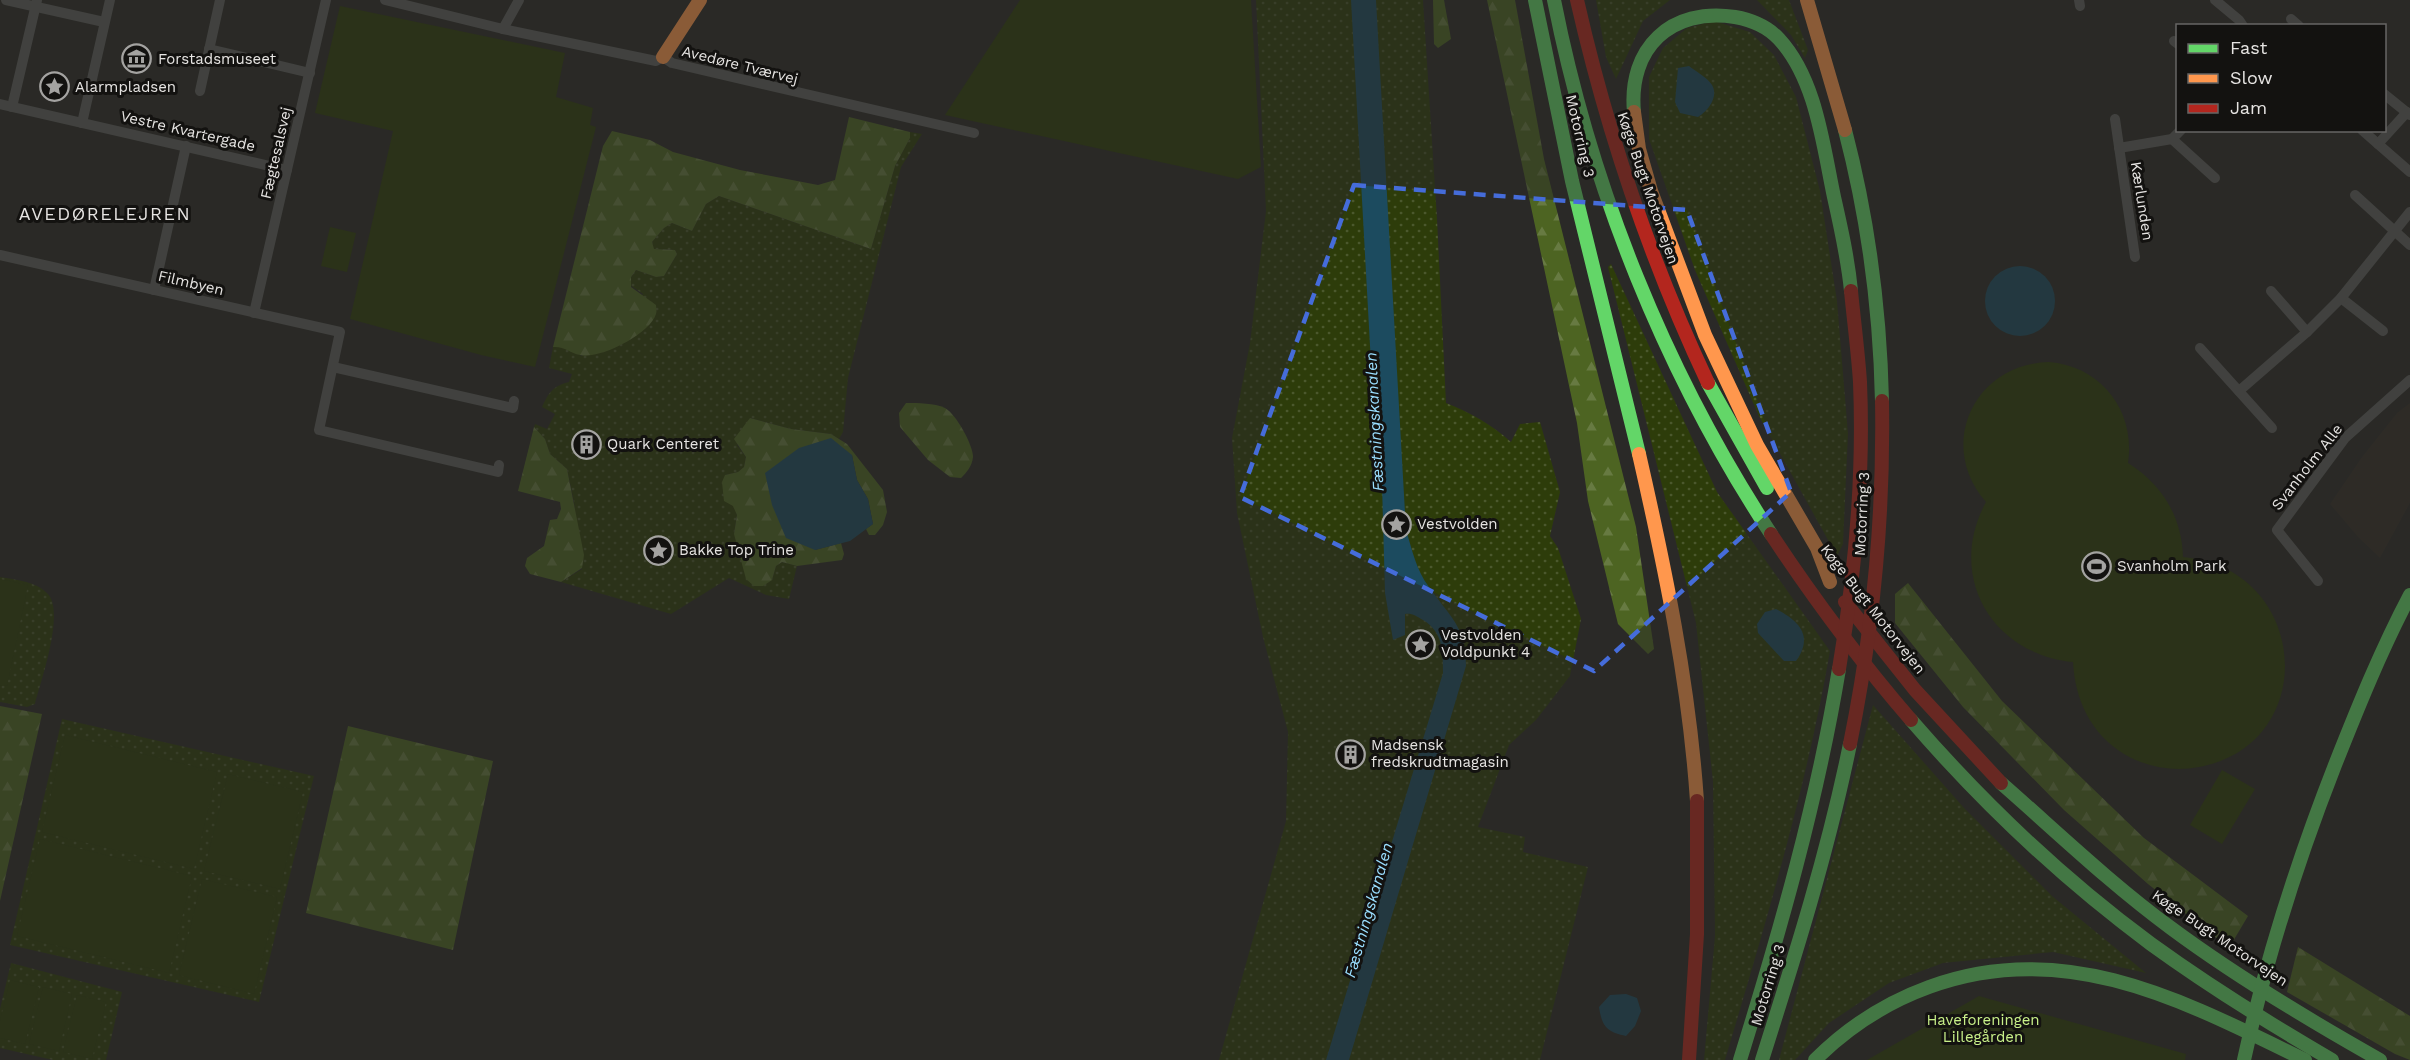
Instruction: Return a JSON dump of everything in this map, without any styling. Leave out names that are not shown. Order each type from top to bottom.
[{"type":"main road","points":[[663,57],[700,0]]},
{"type":"main road","name":"Motorring 3","points":[[1535,0],[1562,138],[1643,463],[1663,553],[1679,643],[1691,726],[1699,857],[1698,929],[1689,1060]]},
{"type":"main road","points":[[1554,0],[1577,96],[1602,181],[1638,281],[1701,416],[1746,499],[1822,611],[1866,669],[1938,753],[2037,850],[2097,902],[2168,956],[2269,1023],[2332,1060]]},
{"type":"main road","name":"Køge Bugt Motorvejen","points":[[1577,0],[1598,92],[1623,174],[1656,267],[1720,407],[1786,520],[1830,582],[1915,690],[1998,781],[2058,835],[2171,928],[2327,1030],[2380,1060]]},
{"type":"main road","name":"Motorring 3","points":[[1762,1060],[1816,883],[1842,785],[1853,732],[1863,673],[1876,559],[1882,448],[1881,366],[1866,228],[1843,115],[1807,0]]},
{"type":"main road","points":[[1740,1060],[1796,877],[1836,698],[1849,613],[1856,532],[1859,386],[1853,299],[1844,239],[1831,174],[1806,89],[1796,65],[1772,32],[1756,20],[1740,13],[1722,8],[1704,9],[1685,14],[1667,24],[1650,40],[1639,60],[1635,78],[1633,100],[1636,131],[1646,174],[1686,289],[1714,356],[1770,469],[1818,549],[1830,582]]},
{"type":"main road","points":[[2244,1060],[2274,938],[2307,836],[2356,711],[2410,595]]},
{"type":"main road","points":[[1815,1060],[1852,1027],[1885,1005],[1923,987],[1956,976],[2018,967],[2056,968],[2089,973],[2137,986],[2217,1017],[2305,1060]]},
{"type":"street","points":[[6,0],[36,3],[104,22]]},
{"type":"street","points":[[0,104],[82,123],[110,0]]},
{"type":"street","points":[[200,91],[220,0]]},
{"type":"street","name":"Fægtesalsvej","points":[[254,313],[326,0]]},
{"type":"street","name":"Avedøre Tværvej","points":[[386,0],[503,29],[656,62],[663,57],[672,63],[793,93],[974,133]]},
{"type":"street","points":[[503,29],[519,0]]},
{"type":"street","points":[[2215,0],[2242,24]]},
{"type":"street","points":[[12,107],[36,3]]},
{"type":"street","points":[[209,49],[310,73]]},
{"type":"street","points":[[2378,144],[2408,113],[2386,95]]},
{"type":"street","name":"Kærlunden","points":[[2115,119],[2135,257]]},
{"type":"street","name":"Vestre Kvartergade","points":[[82,123],[287,170]]},
{"type":"street","points":[[2179,132],[2172,139],[2215,178]]},
{"type":"street","points":[[2364,132],[2410,172]]},
{"type":"street","name":"Kærlunden","points":[[2119,148],[2172,139]]},
{"type":"street","points":[[154,290],[186,146]]},
{"type":"street","points":[[2355,195],[2410,245]]},
{"type":"street","points":[[2239,391],[2307,332],[2340,298],[2410,212]]},
{"type":"street","name":"Filmbyen","points":[[0,255],[340,332],[319,430],[498,472],[499,465]]},
{"type":"street","points":[[2271,291],[2307,332]]},
{"type":"street","points":[[2340,298],[2383,331]]},
{"type":"street","points":[[2200,348],[2272,428]]},
{"type":"street","points":[[333,368],[513,408],[514,401]]},
{"type":"street","name":"Svanholm Alle","points":[[2318,581],[2277,530],[2345,438],[2410,380]]},
{"type":"highlighted area","points":[[1354,185],[1687,210],[1791,492],[1594,671],[1240,497]]},
{"type":"shaded area","points":[[2410,403],[2410,503],[2380,558],[2358,537],[2330,504],[2362,457],[2397,413]]},
{"type":"green space","points":[[1020,0],[1251,0],[1261,167],[1238,179],[945,115]]},
{"type":"green space","name":"Vestvolden","points":[[1256,0],[1423,0],[1446,403],[1480,420],[1511,442],[1520,424],[1540,422],[1560,492],[1550,536],[1558,548],[1581,619],[1570,676],[1536,720],[1509,745],[1478,827],[1525,837],[1523,852],[1588,867],[1540,1060],[1219,1060],[1286,821],[1288,732],[1263,637],[1237,513],[1232,438],[1250,343],[1266,211]]},
{"type":"green space","points":[[1433,0],[1444,0],[1451,39],[1438,48],[1434,44]]},
{"type":"green space","points":[[1487,0],[1515,0],[1544,159],[1636,527],[1654,649],[1648,654],[1618,624],[1588,501],[1577,423]]},
{"type":"green space","points":[[1596,0],[1670,0],[1643,21],[1616,79],[1606,57]]},
{"type":"green space","points":[[1757,0],[1789,0],[1808,50],[1805,58],[1791,35]]},
{"type":"green space","points":[[340,6],[565,53],[556,97],[593,108],[590,125],[596,127],[535,367],[481,355],[350,319],[393,131],[315,113]]},
{"type":"green space","points":[[1714,21],[1750,32],[1774,55],[1796,97],[1820,191],[1837,301],[1848,434],[1843,544],[1837,556],[1759,416],[1695,270],[1649,139],[1649,77],[1663,48],[1687,28]]},
{"type":"green space","points":[[849,117],[910,132],[910,138],[895,166],[871,249],[719,196],[706,204],[692,231],[672,223],[664,228],[652,242],[654,249],[675,250],[677,254],[664,276],[656,277],[636,270],[631,277],[631,287],[656,305],[656,314],[644,330],[623,344],[599,354],[580,355],[553,347],[603,146],[612,131],[650,140],[673,152],[740,170],[818,185],[835,180]]},
{"type":"green space","points":[[910,132],[922,134],[901,167],[848,378],[843,432],[839,439],[831,434],[791,429],[750,418],[737,445],[746,457],[744,467],[738,472],[725,475],[737,515],[734,534],[772,580],[776,566],[782,562],[797,566],[789,599],[766,595],[729,578],[671,614],[561,582],[582,569],[574,502],[567,469],[550,454],[545,439],[534,427],[535,424],[547,429],[555,414],[542,407],[552,390],[569,382],[572,374],[549,368],[553,347],[561,346],[582,356],[643,294],[631,286],[631,277],[636,270],[656,277],[664,276],[677,254],[675,250],[653,249],[652,242],[664,228],[672,223],[692,231],[706,204],[719,196],[871,249],[895,166],[910,138]]},
{"type":"green space","points":[[330,227],[356,233],[347,272],[321,266]]},
{"type":"green space","points":[[1611,264],[1717,492],[1830,651],[1797,806],[1725,1060],[1704,1060],[1715,936],[1713,782],[1696,623],[1608,267]]},
{"type":"green space","name":"Svanholm Park","points":[[2049,362],[2068,365],[2084,372],[2111,394],[2126,426],[2129,444],[2128,463],[2151,481],[2168,503],[2179,528],[2183,557],[2225,569],[2257,592],[2276,623],[2285,658],[2281,694],[2266,727],[2239,752],[2199,767],[2179,769],[2151,765],[2124,754],[2102,737],[2087,715],[2077,690],[2073,662],[2044,656],[2019,644],[1999,627],[1984,606],[1974,583],[1971,557],[1975,530],[1986,502],[1971,480],[1964,456],[1964,433],[1971,411],[1983,392],[2000,377],[2023,366]]},
{"type":"green space","points":[[906,403],[941,406],[954,416],[967,438],[973,457],[969,469],[961,478],[950,477],[928,460],[900,427],[899,413]]},
{"type":"green space","points":[[750,418],[791,429],[831,434],[847,444],[883,490],[887,512],[883,525],[875,535],[869,535],[866,529],[873,524],[868,499],[857,480],[852,455],[815,550],[841,543],[844,554],[842,560],[797,566],[782,562],[776,566],[772,580],[763,586],[754,586],[746,579],[734,534],[737,515],[733,506],[724,501],[722,482],[725,475],[738,472],[744,467],[746,457],[734,439]]},
{"type":"green space","points":[[534,427],[545,439],[550,454],[567,469],[584,555],[582,568],[561,582],[530,574],[525,566],[527,558],[544,546],[550,520],[557,519],[561,509],[560,502],[518,491]]},
{"type":"green space","points":[[0,577],[38,586],[48,594],[53,603],[53,631],[46,664],[35,704],[27,707],[0,702]]},
{"type":"green space","points":[[0,579],[28,585],[7,686],[0,685]]},
{"type":"green space","points":[[1908,583],[2002,701],[2144,838],[2248,916],[2229,948],[2148,884],[2064,810],[1963,707],[1895,623],[1895,594]]},
{"type":"green space","points":[[1873,705],[1965,809],[2052,896],[2146,973],[2053,952],[1943,963],[1889,983],[1829,1023],[1795,1060],[1779,1060]]},
{"type":"green space","points":[[0,706],[42,714],[0,901]]},
{"type":"green space","points":[[62,719],[314,776],[259,1002],[10,945]]},
{"type":"green space","points":[[348,726],[493,761],[453,950],[306,913]]},
{"type":"green space","points":[[65,735],[217,772],[194,869],[42,832]]},
{"type":"green space","points":[[2222,770],[2255,789],[2222,844],[2190,825]]},
{"type":"green space","points":[[228,774],[303,792],[280,889],[204,871]]},
{"type":"green space","points":[[40,839],[192,876],[169,973],[17,936]]},
{"type":"green space","points":[[202,879],[277,897],[254,994],[179,975]]},
{"type":"green space","points":[[2298,947],[2410,1016],[2410,1060],[2395,1054],[2287,992]]},
{"type":"green space","points":[[11,963],[122,992],[106,1060],[53,1060],[0,1048],[0,1009]]},
{"type":"green space","points":[[10,980],[39,987],[25,1044],[0,1038],[0,1021]]},
{"type":"green space","points":[[43,987],[72,994],[59,1051],[29,1044]]},
{"type":"green space","points":[[77,995],[106,1002],[92,1059],[63,1052]]},
{"type":"green space","name":"Haveforeningen Lillegården","points":[[1979,996],[2186,1054],[2185,1060],[1867,1060]]},
{"type":"water","points":[[1351,0],[1376,0],[1406,530],[1421,574],[1460,631],[1466,666],[1349,1060],[1326,1060],[1443,673],[1442,650],[1438,636],[1435,630],[1423,620],[1412,614],[1405,614],[1405,635],[1393,640],[1385,593],[1382,485],[1377,473]]},
{"type":"water","points":[[1689,66],[1708,80],[1714,90],[1711,103],[1698,117],[1680,113],[1675,102],[1678,68]]},
{"type":"water","points":[[2020,266],[2033,269],[2045,276],[2052,288],[2055,301],[2052,314],[2045,326],[2033,333],[2020,336],[2007,333],[1995,326],[1988,314],[1985,301],[1988,288],[1995,276],[2007,269]]},
{"type":"water","points":[[831,438],[852,455],[857,480],[868,499],[873,524],[850,541],[815,550],[786,538],[772,505],[765,473],[799,448]]},
{"type":"water","points":[[1776,609],[1797,624],[1804,637],[1804,644],[1796,661],[1784,661],[1758,633],[1757,624],[1765,612]]},
{"type":"water","points":[[1626,994],[1637,998],[1641,1011],[1635,1026],[1626,1036],[1614,1033],[1606,1027],[1599,1007],[1610,995]]},
{"type":"traffic: fast","points":[[1535,0],[1572,181],[1639,454]]},
{"type":"traffic: fast","points":[[1554,0],[1589,140],[1611,209],[1637,278],[1698,410],[1771,534]]},
{"type":"traffic: fast","points":[[1634,112],[1634,89],[1638,69],[1646,51],[1658,37],[1673,26],[1691,19],[1712,16],[1735,17],[1759,24],[1774,34],[1792,55],[1810,93],[1822,135],[1851,291]]},
{"type":"traffic: fast","points":[[1845,130],[1860,197],[1871,264],[1879,332],[1882,401]]},
{"type":"traffic: fast","points":[[1708,383],[1767,488]]},
{"type":"traffic: fast","points":[[2244,1060],[2272,948],[2308,838],[2361,700],[2410,595]]},
{"type":"traffic: fast","points":[[1740,1060],[1809,817],[1839,669]]},
{"type":"traffic: fast","points":[[1911,720],[1995,810],[2055,866],[2118,919],[2217,990],[2332,1060]]},
{"type":"traffic: fast","points":[[1762,1060],[1799,943],[1850,744]]},
{"type":"traffic: fast","points":[[2001,783],[2106,876],[2171,928],[2274,997],[2380,1060]]},
{"type":"traffic: fast","points":[[1815,1060],[1868,1017],[1913,993],[1979,973],[2028,969],[2076,973],[2123,983],[2169,998],[2305,1060]]},
{"type":"traffic: slow","points":[[663,57],[700,0]]},
{"type":"traffic: slow","points":[[1807,0],[1845,130]]},
{"type":"traffic: slow","points":[[1634,112],[1639,149],[1651,191],[1705,335],[1757,445],[1817,548],[1830,582]]},
{"type":"traffic: slow","points":[[1639,454],[1675,626],[1688,713],[1697,801]]},
{"type":"traffic: jam","points":[[1577,0],[1602,98],[1632,195],[1667,290],[1708,383]]},
{"type":"traffic: jam","points":[[1839,669],[1854,562],[1861,454],[1860,382],[1851,291]]},
{"type":"traffic: jam","points":[[1850,744],[1871,616],[1879,530],[1882,401]]},
{"type":"traffic: jam","points":[[1771,534],[1838,629],[1911,720]]},
{"type":"traffic: jam","points":[[1845,602],[1915,690],[2001,783]]},
{"type":"traffic: jam","points":[[1689,1060],[1697,934],[1697,801]]},
{"type":"place","name":"Forstadsmuseet","points":[[137,59]]},
{"type":"place","name":"Alarmpladsen","points":[[54,87]]},
{"type":"place","name":"Quark Centeret","points":[[586,444]]},
{"type":"place","name":"Vestvolden","points":[[1396,524]]},
{"type":"place","name":"Bakke Top Trine","points":[[658,550]]},
{"type":"place","name":"Svanholm Park","points":[[2096,566]]},
{"type":"place","name":"Vestvolden Voldpunkt 4","points":[[1420,644]]},
{"type":"place","name":"Madsensk fredskrudtmagasin","points":[[1350,754]]},
{"type":"district","name":"AVEDØRELEJREN","points":[[105,214]]},
{"type":"water label","name":"Fæstningskanalen","points":[[1374,422]]},
{"type":"water label","name":"Fæstningskanalen","points":[[1368,910]]}]
